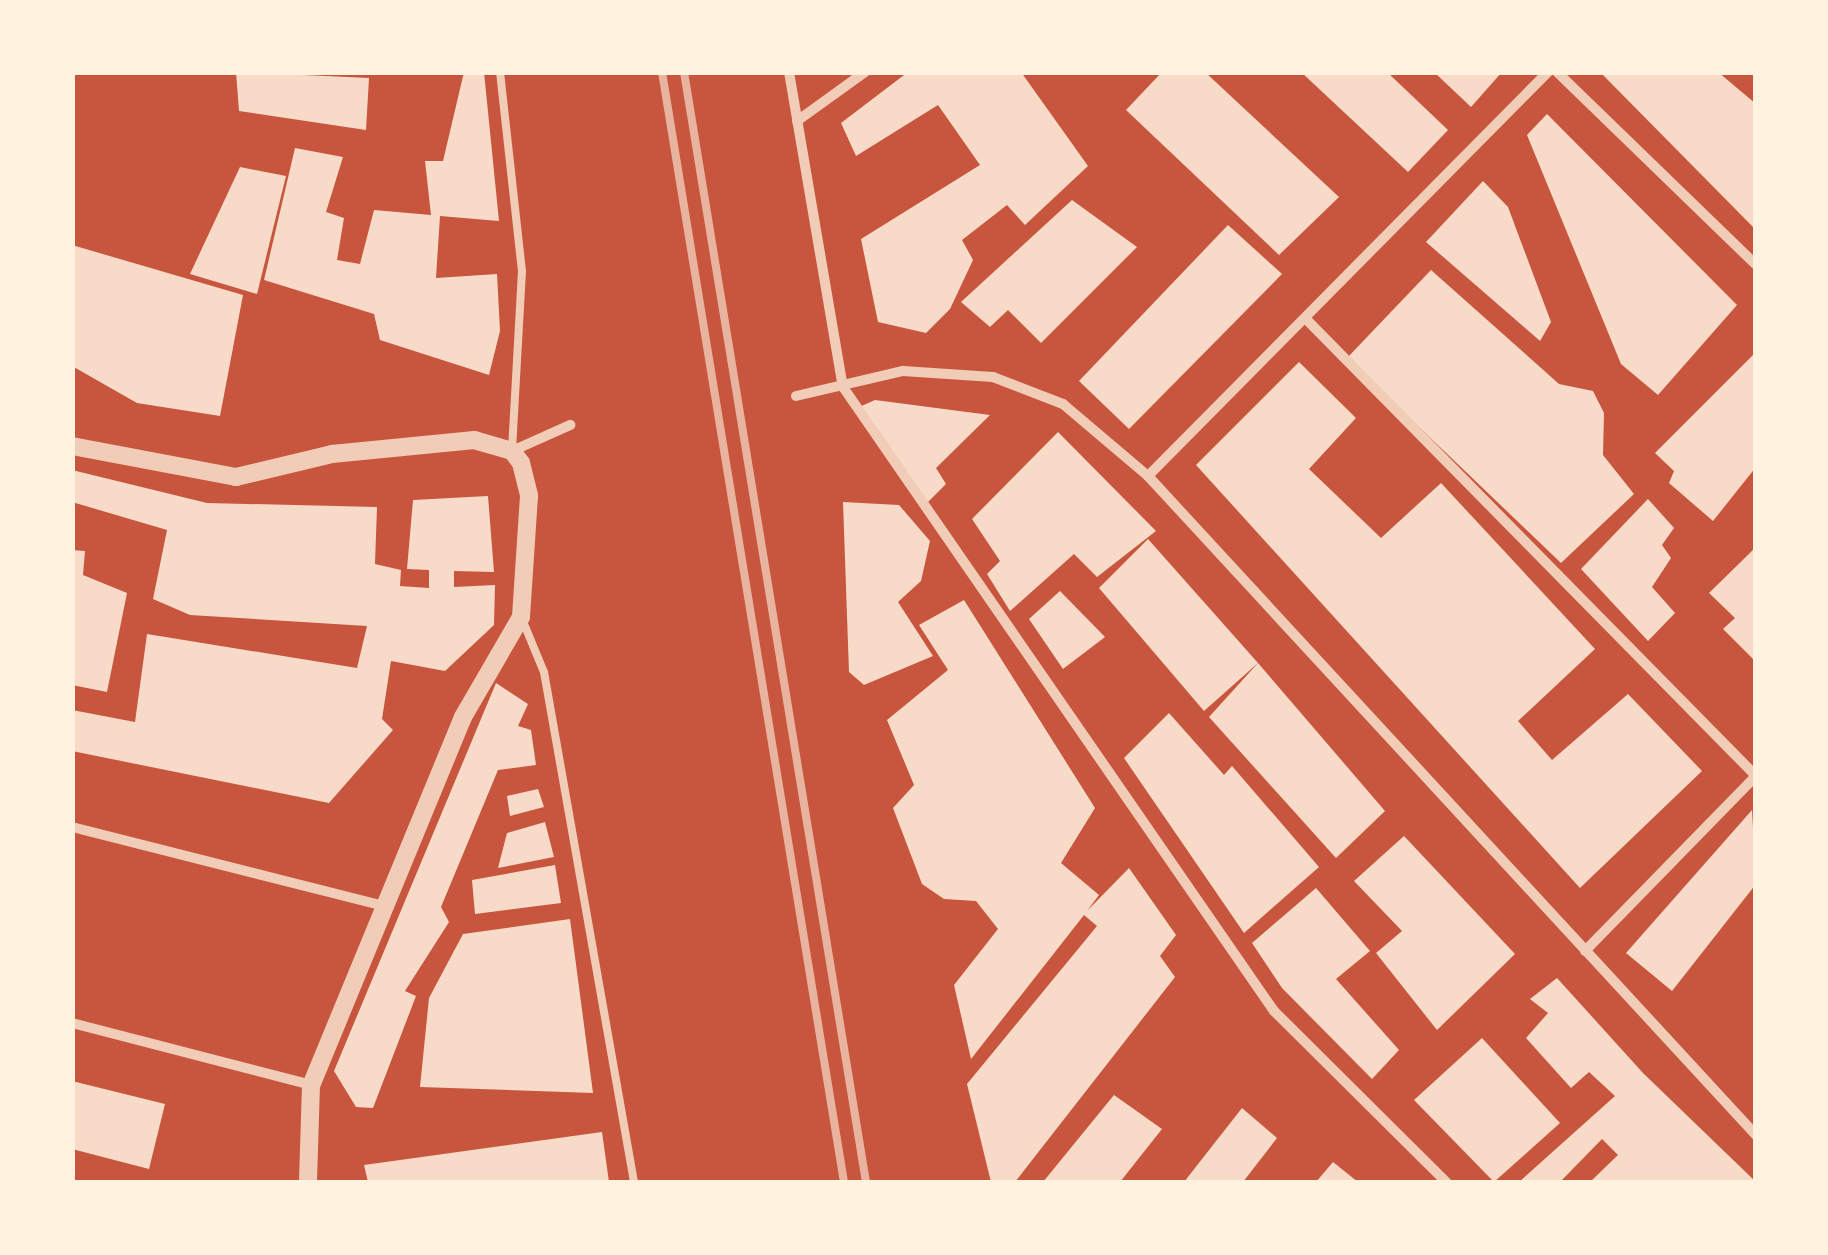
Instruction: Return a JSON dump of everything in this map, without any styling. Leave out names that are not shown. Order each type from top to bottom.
[{"type":"street","points":[[789,72],[843,387],[1274,1011],[1446,1182]]},
{"type":"street","points":[[798,121],[865,72]]},
{"type":"street","points":[[1148,476],[1548,72]]},
{"type":"street","points":[[1556,72],[1756,265]]},
{"type":"street","points":[[1305,318],[1756,776],[1585,951]]},
{"type":"street","points":[[796,396],[904,371],[993,377],[1063,404],[1148,476],[1756,1135]]},
{"type":"street","points":[[72,446],[236,477],[350,452],[474,440],[512,450],[570,425]]},
{"type":"street","points":[[308,1182],[311,1085],[463,718],[521,618],[529,496],[512,450]]},
{"type":"street","points":[[72,827],[384,906]]},
{"type":"street","points":[[72,1023],[311,1085]]},
{"type":"lane","points":[[500,72],[522,272],[512,450]]},
{"type":"lane","points":[[521,618],[544,672],[634,1182]]},
{"type":"building","points":[[236,72],[369,78],[366,130],[239,111]]},
{"type":"building","points":[[464,72],[484,72],[499,221],[440,216],[436,278],[497,274],[500,331],[489,375],[380,340],[374,314],[264,280],[295,148],[343,157],[326,212],[344,218],[337,260],[360,264],[374,210],[431,215],[425,161],[443,161]]},
{"type":"building","points":[[908,72],[1021,72],[1088,166],[1025,225],[1007,205],[962,240],[973,260],[950,309],[926,333],[878,322],[861,239],[980,165],[938,105],[856,156],[841,123]]},
{"type":"building","points":[[1162,72],[1205,72],[1339,197],[1279,255],[1126,110]]},
{"type":"building","points":[[1301,72],[1387,72],[1448,130],[1408,172]]},
{"type":"building","points":[[1434,72],[1502,72],[1471,107]]},
{"type":"building","points":[[1600,72],[1718,72],[1756,104],[1756,230]]},
{"type":"building","points":[[1547,114],[1737,305],[1658,395],[1621,364],[1527,135]]},
{"type":"building","points":[[240,167],[286,176],[257,294],[190,274]]},
{"type":"building","points":[[1483,181],[1508,207],[1551,322],[1540,341],[1426,242]]},
{"type":"building","points":[[1072,200],[1137,247],[1041,343],[1008,310],[990,327],[961,302]]},
{"type":"building","points":[[1228,225],[1282,274],[1129,429],[1079,381]]},
{"type":"building","points":[[72,245],[243,295],[220,416],[137,403],[72,366]]},
{"type":"building","points":[[1431,270],[1559,384],[1593,391],[1604,413],[1603,455],[1634,494],[1561,563],[1347,358]]},
{"type":"building","points":[[1756,352],[1756,467],[1713,521],[1669,483],[1674,471],[1655,453]]},
{"type":"building","points":[[1299,362],[1356,418],[1309,469],[1381,538],[1441,483],[1595,649],[1518,721],[1552,760],[1628,694],[1702,771],[1580,888],[1196,465]]},
{"type":"building","points":[[875,400],[990,415],[936,468],[946,484],[924,506],[857,408]]},
{"type":"building","points":[[1058,432],[1156,531],[1097,577],[1074,554],[1010,611],[987,574],[1000,561],[972,519]]},
{"type":"building","points":[[72,470],[207,503],[377,507],[375,564],[401,570],[400,586],[429,588],[429,570],[407,569],[413,500],[488,496],[494,572],[454,571],[454,587],[495,585],[494,625],[445,671],[391,661],[382,719],[393,730],[329,803],[72,751],[72,710],[135,722],[147,634],[357,668],[367,626],[190,615],[153,599],[167,530],[72,502]]},
{"type":"building","points":[[1648,499],[1674,528],[1662,545],[1671,558],[1652,587],[1675,613],[1648,641],[1581,569]]},
{"type":"building","points":[[843,502],[899,505],[930,541],[921,581],[898,602],[933,656],[864,685],[849,672]]},
{"type":"building","points":[[1148,539],[1258,663],[1204,711],[1099,588]]},
{"type":"building","points":[[1756,547],[1756,662],[1723,629],[1735,618],[1709,593]]},
{"type":"building","points":[[72,550],[85,551],[83,575],[127,593],[107,692],[72,685]]},
{"type":"building","points":[[1060,591],[1105,637],[1063,669],[1029,619]]},
{"type":"building","points":[[964,600],[1095,808],[1061,863],[1099,895],[1087,911],[1129,868],[1176,935],[1160,956],[1175,977],[1015,1182],[991,1182],[967,1084],[1097,926],[1084,915],[971,1059],[954,985],[998,929],[976,901],[944,899],[922,884],[893,808],[914,785],[887,720],[948,670],[919,625]]},
{"type":"building","points":[[1258,663],[1385,811],[1336,858],[1209,717]]},
{"type":"building","points":[[496,683],[528,704],[518,726],[531,730],[536,765],[498,770],[441,907],[449,922],[405,991],[416,996],[373,1108],[356,1107],[334,1071]]},
{"type":"building","points":[[1169,713],[1224,775],[1232,766],[1319,867],[1244,933],[1124,758]]},
{"type":"building","points":[[538,789],[544,807],[510,816],[507,796]]},
{"type":"building","points":[[1752,810],[1756,884],[1672,991],[1626,953]]},
{"type":"building","points":[[545,822],[554,857],[498,868],[507,833]]},
{"type":"building","points":[[1404,836],[1515,954],[1437,1030],[1376,953],[1402,931],[1354,881]]},
{"type":"building","points":[[555,865],[561,903],[475,914],[472,880]]},
{"type":"building","points":[[1316,888],[1370,951],[1336,979],[1399,1050],[1372,1079],[1282,988],[1252,943]]},
{"type":"building","points":[[570,919],[593,1093],[420,1087],[429,998],[463,934]]},
{"type":"building","points":[[1557,978],[1643,1073],[1756,1182],[1590,1182],[1618,1155],[1602,1139],[1560,1182],[1519,1182],[1615,1096],[1589,1072],[1571,1088],[1526,1038],[1548,1013],[1530,999]]},
{"type":"building","points":[[1482,1038],[1560,1123],[1494,1182],[1414,1100]]},
{"type":"building","points":[[72,1081],[165,1104],[149,1169],[72,1149]]},
{"type":"building","points":[[1114,1095],[1162,1129],[1120,1182],[1043,1182]]},
{"type":"building","points":[[1242,1108],[1277,1138],[1243,1182],[1184,1182]]},
{"type":"building","points":[[602,1132],[609,1182],[368,1182],[364,1165]]},
{"type":"building","points":[[1333,1162],[1358,1182],[1316,1182]]},
{"type":"railway","points":[[662,72],[844,1182]]},
{"type":"railway","points":[[684,72],[866,1182]]}]
